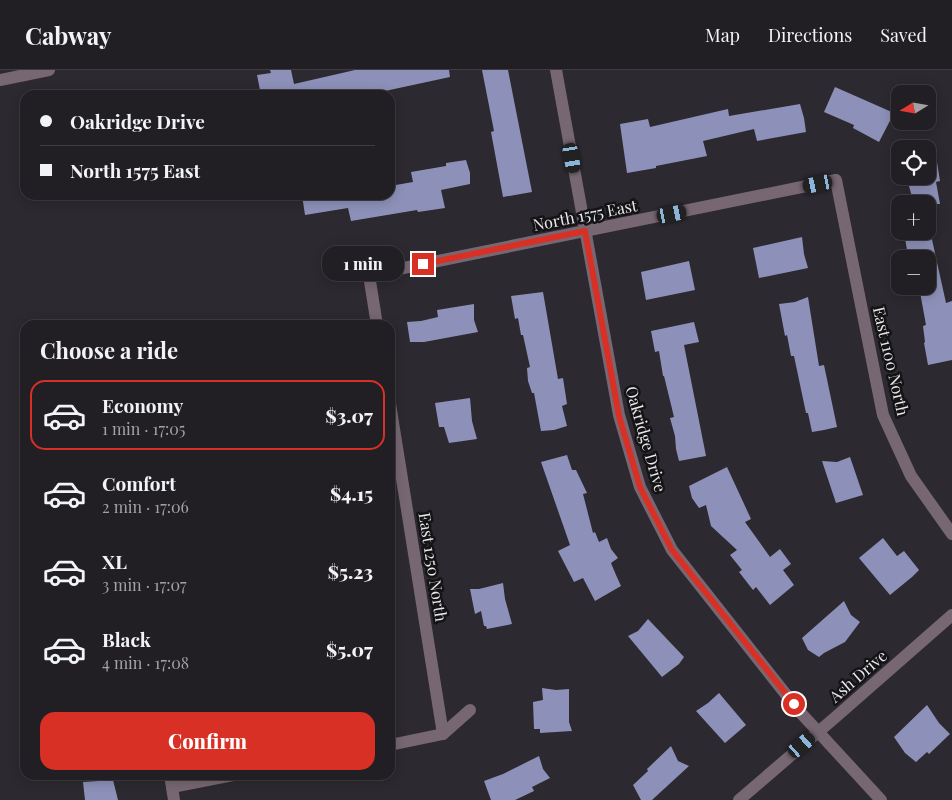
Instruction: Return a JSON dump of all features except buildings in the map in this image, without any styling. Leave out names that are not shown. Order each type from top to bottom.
[{"type":"street","points":[[0,80],[49,70]]},
{"type":"street","name":"Oakridge Drive","points":[[556,70],[619,416],[640,487],[672,550],[800,711],[880,800]]},
{"type":"street","name":"North 1575 East","points":[[376,320],[369,275],[836,180]]},
{"type":"street","name":"East 1100 North","points":[[836,180],[883,415],[911,476],[952,534]]},
{"type":"street","name":"East 1250 North","points":[[395,435],[443,734]]},
{"type":"street","name":"Ash Drive","points":[[739,800],[952,615]]},
{"type":"street","points":[[395,744],[443,734],[470,710]]},
{"type":"street","points":[[171,781],[174,800]]},
{"type":"route","points":[[423,264],[585,231],[619,416],[640,487],[672,550],[794,704]]}]
